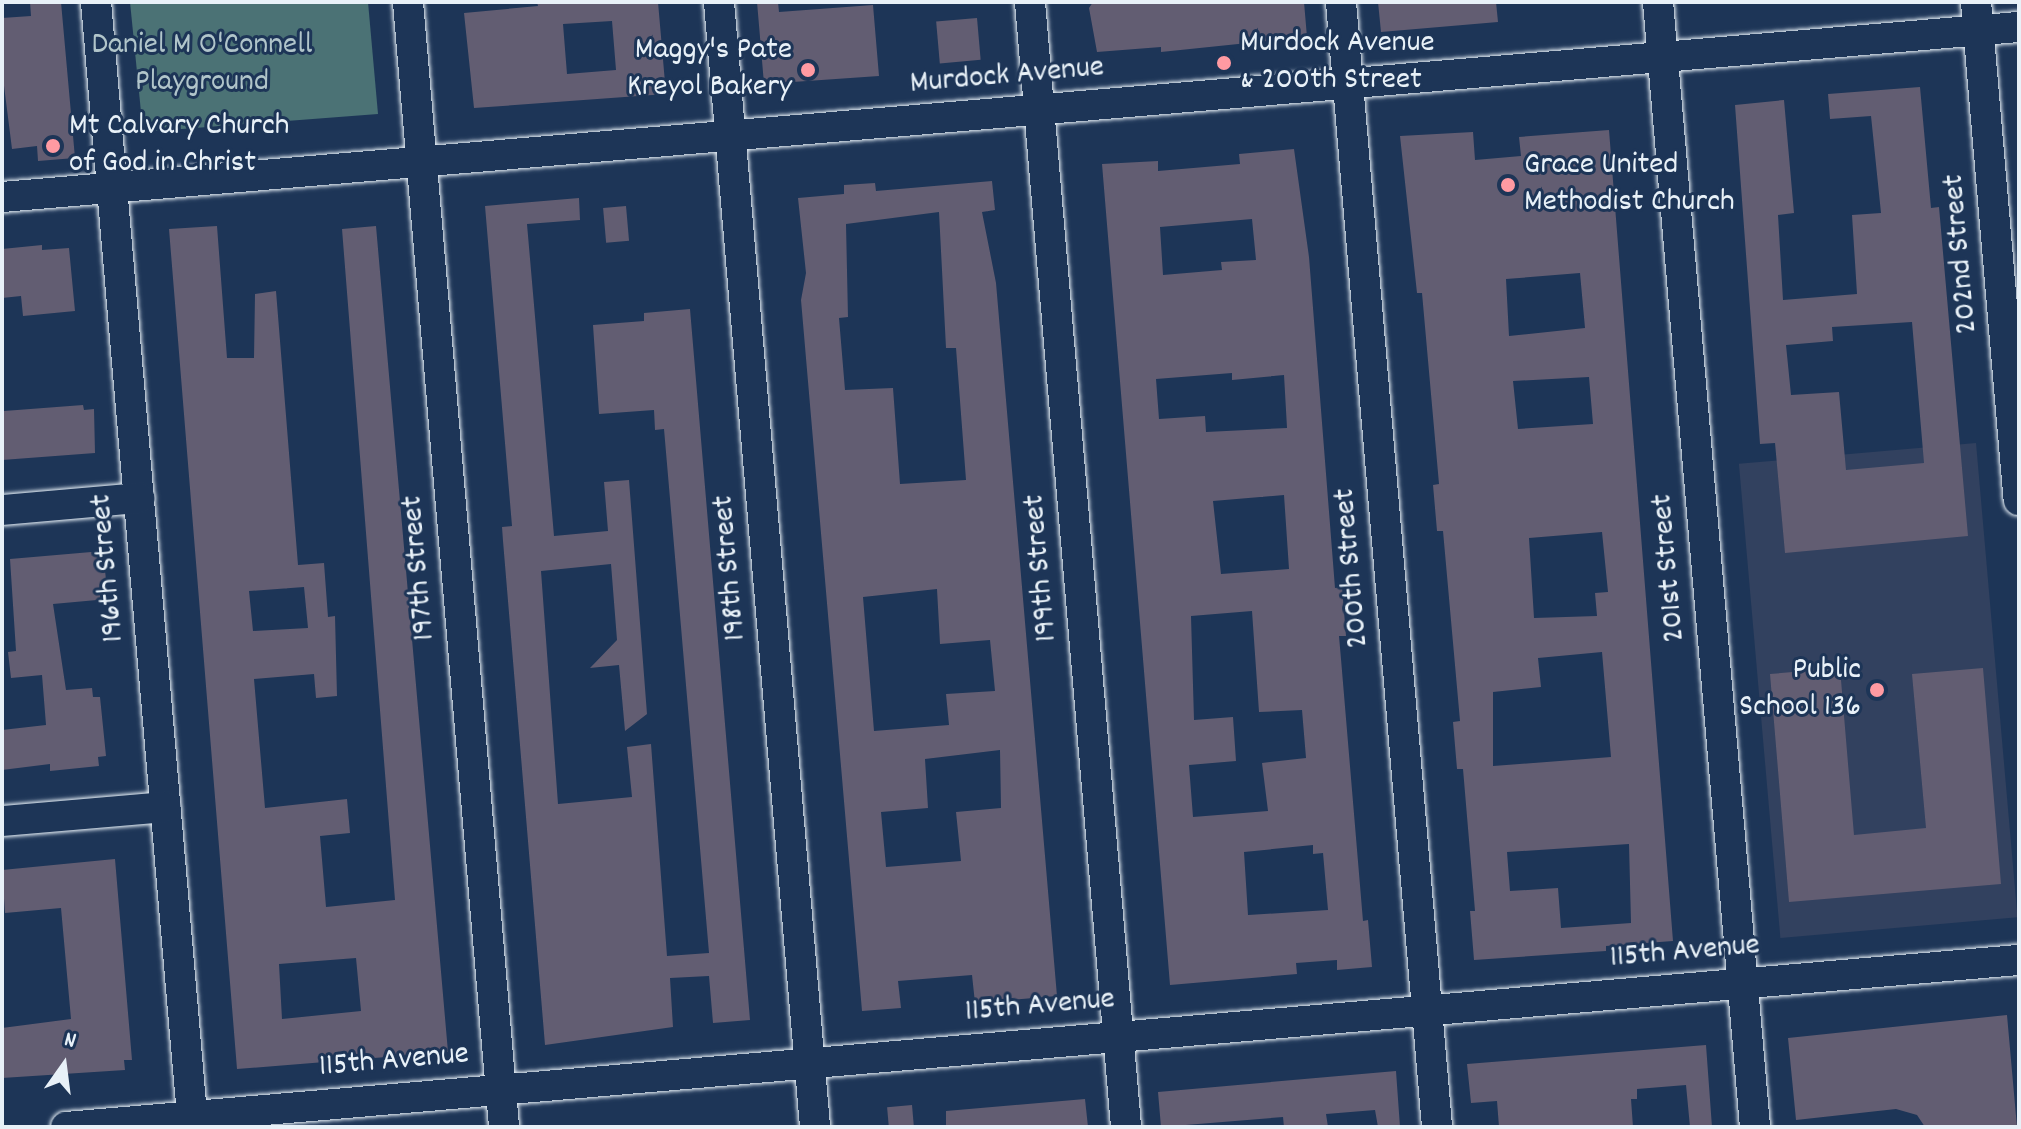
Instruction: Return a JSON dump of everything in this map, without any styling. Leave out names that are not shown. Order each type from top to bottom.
[{"type":"street","name":"196th Street","points":[[96,2],[192,1122]]},
{"type":"street","name":"197th Street","points":[[408,2],[504,1127]]},
{"type":"street","name":"198th Street","points":[[719,2],[815,1127]]},
{"type":"street","name":"199th Street","points":[[1030,2],[1126,1127]]},
{"type":"street","name":"200th Street","points":[[1341,2],[1437,1127]]},
{"type":"street","name":"201st Street","points":[[1658,2],[1755,1127]]},
{"type":"street","name":"Murdock Avenue","points":[[2,197],[730,138],[1663,56],[1977,16],[2019,27]]},
{"type":"street","name":"202nd Street","points":[[1977,16],[2019,500]]},
{"type":"street","points":[[2,510],[139,498]]},
{"type":"street","points":[[2,821],[165,807]]},
{"type":"street","name":"115th Avenue","points":[[66,1127],[192,1122],[501,1089],[1427,1013],[2019,960]]},
{"type":"shaded area","name":"Public School 136","points":[[1976,443],[2017,917],[1780,938],[1739,464]]},
{"type":"green space","name":"Daniel M O'Connell Playground","points":[[130,2],[368,2],[378,114],[143,132]]},
{"type":"building","points":[[30,2],[61,2],[75,158],[38,161],[37,146],[12,149],[2,70],[2,18],[31,16]]},
{"type":"building","points":[[537,2],[658,2],[666,94],[474,108],[464,13],[538,6]],"holes":[[[612,21],[616,70],[567,74],[563,24]]]},
{"type":"building","points":[[757,2],[778,2],[779,12],[873,5],[879,76],[764,84]]},
{"type":"building","points":[[1093,2],[1304,2],[1307,37],[1161,52],[1161,47],[1097,52],[1089,8]]},
{"type":"building","points":[[1378,2],[1496,2],[1498,22],[1381,32]]},
{"type":"building","points":[[977,18],[981,60],[940,63],[936,22]]},
{"type":"building","points":[[1920,87],[1931,208],[1939,207],[1968,536],[1785,553],[1775,443],[1760,444],[1735,105],[1784,100],[1794,213],[1778,215],[1783,300],[1857,294],[1852,215],[1881,213],[1871,116],[1830,119],[1828,94]],"holes":[[[1912,322],[1924,463],[1846,470],[1839,392],[1791,395],[1786,345],[1833,341],[1832,327]]]},
{"type":"building","points":[[1609,130],[1673,941],[1606,946],[1606,951],[1474,960],[1470,911],[1475,911],[1463,769],[1457,769],[1453,722],[1460,721],[1443,531],[1437,531],[1433,485],[1439,484],[1422,293],[1417,293],[1400,136],[1473,132],[1475,160],[1521,156],[1519,137]],"holes":[[[1580,273],[1585,328],[1509,336],[1506,279]],[[1589,377],[1593,424],[1518,429],[1513,381]],[[1602,532],[1608,592],[1595,593],[1597,616],[1534,618],[1529,538]],[[1602,652],[1611,757],[1493,766],[1493,692],[1541,687],[1538,658]],[[1629,844],[1631,923],[1561,928],[1558,888],[1510,891],[1507,852]]]},
{"type":"building","points":[[1294,149],[1309,257],[1335,588],[1342,587],[1346,636],[1339,636],[1363,921],[1368,920],[1372,967],[1337,970],[1337,960],[1296,963],[1297,974],[1170,985],[1102,164],[1158,161],[1158,171],[1240,164],[1239,154]],"holes":[[[1252,219],[1256,260],[1221,262],[1222,270],[1163,275],[1160,227]],[[1232,373],[1232,380],[1284,375],[1287,428],[1206,432],[1205,416],[1159,419],[1156,379]],[[1284,495],[1289,569],[1221,574],[1213,501]],[[1252,611],[1259,712],[1302,710],[1306,758],[1262,763],[1268,811],[1193,817],[1189,765],[1236,761],[1233,717],[1194,720],[1191,616]],[[1313,845],[1313,854],[1323,853],[1328,910],[1248,915],[1244,852]]]},
{"type":"building","points":[[992,181],[995,210],[982,212],[996,283],[1057,996],[975,1003],[972,975],[898,981],[901,1008],[862,1011],[801,300],[806,273],[798,198],[844,194],[844,185],[875,183],[876,191]],"holes":[[[939,212],[946,348],[956,348],[966,480],[900,484],[893,388],[845,390],[839,318],[848,317],[846,224]],[[937,589],[940,644],[990,640],[995,691],[946,694],[949,725],[874,731],[863,597]],[[1000,750],[1001,808],[956,812],[961,861],[886,867],[881,812],[928,808],[925,759]]]},
{"type":"building","points":[[579,198],[580,220],[527,224],[554,536],[608,531],[604,482],[629,480],[647,714],[625,731],[619,665],[590,668],[617,640],[611,564],[541,571],[558,804],[632,797],[627,747],[651,744],[667,956],[709,953],[664,429],[655,430],[654,410],[599,414],[593,325],[644,321],[644,313],[690,309],[750,1020],[713,1023],[709,976],[670,978],[673,1027],[545,1045],[503,541],[502,527],[512,526],[485,206]]},
{"type":"building","points":[[626,206],[629,241],[606,243],[603,208]]},
{"type":"building","points":[[217,226],[227,358],[254,358],[255,294],[276,291],[298,565],[324,563],[328,617],[335,616],[337,696],[316,698],[314,674],[254,679],[265,808],[347,799],[350,833],[320,836],[326,907],[395,900],[342,229],[376,226],[448,1052],[237,1069],[169,229]],"holes":[[[304,587],[308,628],[253,631],[249,591]],[[356,958],[361,1011],[282,1019],[279,964]]]},
{"type":"building","points":[[42,245],[42,250],[69,248],[75,311],[23,316],[21,296],[2,298],[2,249]]},
{"type":"building","points":[[83,405],[84,410],[94,409],[95,453],[2,460],[4,411]]},
{"type":"building","points":[[103,551],[108,599],[53,604],[66,690],[92,688],[93,697],[100,697],[106,756],[98,757],[99,766],[50,771],[50,764],[2,770],[2,730],[46,725],[42,675],[11,678],[8,652],[16,651],[10,559]]},
{"type":"building","points":[[1840,668],[1854,835],[1926,828],[1912,674],[1983,668],[2001,884],[1789,902],[1770,674]]},
{"type":"building","points":[[115,859],[132,1060],[124,1060],[125,1070],[2,1078],[2,1028],[71,1019],[61,908],[5,913],[2,870]]},
{"type":"building","points":[[2007,1015],[2017,1127],[1925,1127],[1917,1115],[1896,1109],[1796,1120],[1788,1038]]},
{"type":"building","points":[[1706,1045],[1712,1127],[1690,1127],[1686,1085],[1637,1089],[1637,1099],[1631,1099],[1633,1127],[1499,1127],[1497,1101],[1471,1103],[1467,1064]]},
{"type":"building","points":[[1396,1071],[1400,1127],[1378,1127],[1375,1110],[1326,1114],[1328,1127],[1284,1127],[1283,1117],[1161,1127],[1158,1092]]},
{"type":"building","points":[[1085,1099],[1088,1127],[946,1127],[946,1111]]},
{"type":"building","points":[[912,1105],[914,1127],[889,1127],[887,1107]]},
{"type":"place","name":"Murdock Avenue & 200th Street","points":[[1224,63]]},
{"type":"place","name":"Maggy's Pate Kreyol Bakery","points":[[808,70]]},
{"type":"place","name":"Mt Calvary Church of God in Christ","points":[[53,146]]},
{"type":"place","name":"Grace United Methodist Church","points":[[1508,185]]},
{"type":"place","name":"Public School 136","points":[[1877,690]]}]
